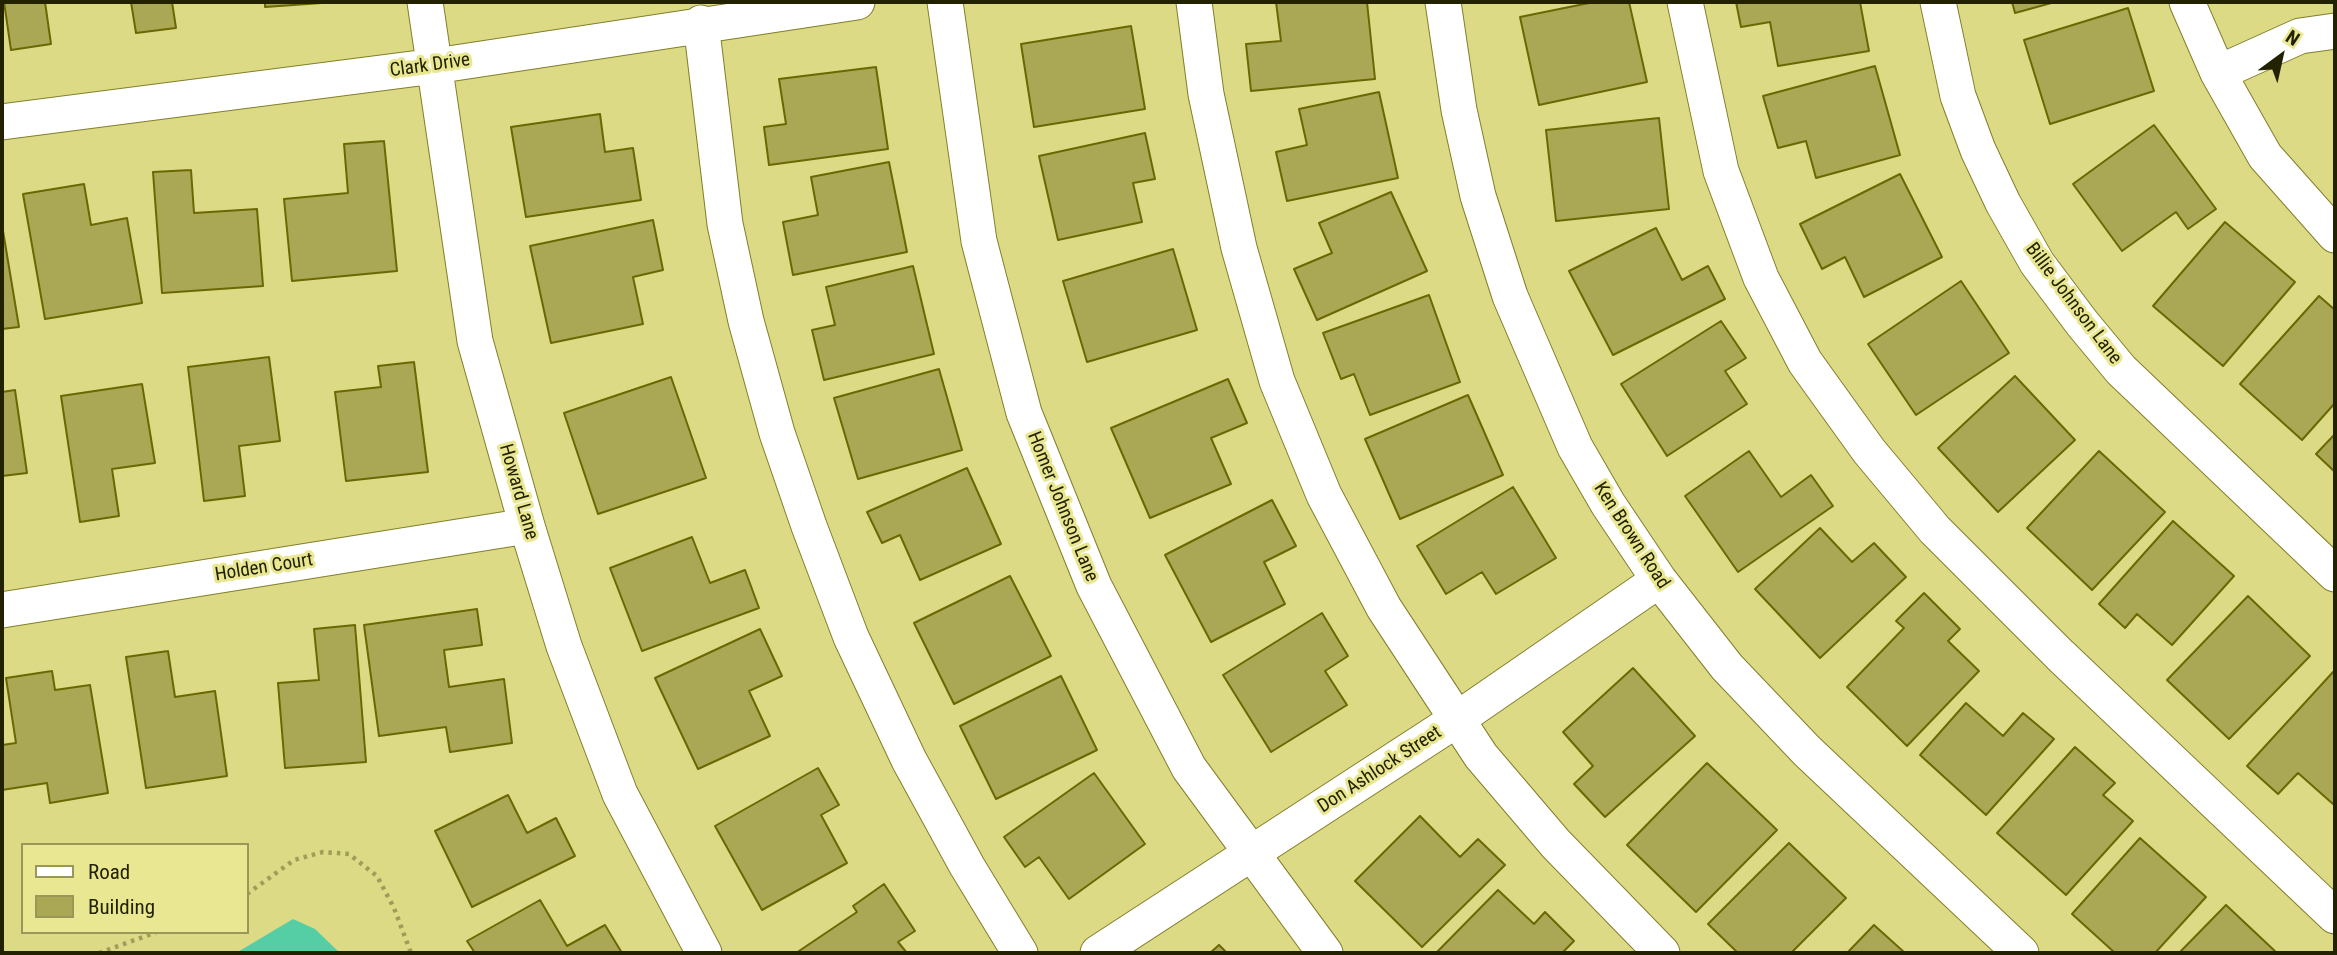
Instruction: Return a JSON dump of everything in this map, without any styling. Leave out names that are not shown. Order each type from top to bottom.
[{"type":"street","name":"Howard Lane","points":[[425,2],[475,341],[527,526],[564,646],[620,794],[705,953]]},
{"type":"street","name":"Clark Drive","points":[[2,122],[435,66],[701,23],[857,2]]},
{"type":"street","name":"Homer Johnson Lane","points":[[946,2],[979,241],[1024,413],[1094,586],[1189,768],[1325,953]]},
{"type":"street","points":[[1194,2],[1206,94],[1223,181],[1277,381],[1324,495],[1384,608],[1481,755],[1556,844],[1662,953]]},
{"type":"street","name":"Ken Brown Road","points":[[1443,2],[1459,110],[1478,196],[1510,296],[1575,447],[1608,504],[1659,580],[1718,657],[1767,711],[2021,953]]},
{"type":"street","points":[[1685,2],[1721,172],[1761,278],[1805,362],[1868,451],[1935,530],[2335,916]]},
{"type":"street","name":"Billie Johnson Lane","points":[[1938,2],[1958,96],[1978,150],[2037,263],[2122,370],[2335,574]]},
{"type":"street","points":[[2187,2],[2218,73],[2265,156],[2335,235]]},
{"type":"street","points":[[701,23],[725,223],[743,309],[777,433],[851,637],[909,760],[967,866],[1020,953]]},
{"type":"street","points":[[2218,73],[2300,36],[2335,32]]},
{"type":"street","name":"Holden Court","points":[[2,610],[527,526]]},
{"type":"street","name":"Don Ashlock Street","points":[[1098,953],[1456,720],[1659,580]]},
{"type":"path","points":[[248,893],[294,860],[323,852],[349,854],[377,876],[394,908],[411,953]]},
{"type":"path","points":[[99,953],[151,934]]},
{"type":"shaded area","points":[[293,919],[315,929],[340,953],[236,953]]},
{"type":"building","points":[[4,2],[45,2],[51,44],[11,50]]},
{"type":"building","points":[[131,2],[172,2],[176,28],[136,33]]},
{"type":"building","points":[[265,2],[336,2],[265,7]]},
{"type":"building","points":[[1276,2],[1367,2],[1375,79],[1251,91],[1246,44],[1281,41]]},
{"type":"building","points":[[1594,2],[1629,2],[1647,82],[1539,105],[1520,17]]},
{"type":"building","points":[[1736,2],[1860,2],[1869,51],[1778,66],[1770,22],[1741,27]]},
{"type":"building","points":[[2012,2],[2055,2],[2015,13]]},
{"type":"building","points":[[2128,8],[2154,91],[2050,124],[2024,40]]},
{"type":"building","points":[[1131,26],[1145,109],[1034,127],[1021,44]]},
{"type":"building","points":[[1875,66],[1900,155],[1816,178],[1806,141],[1778,148],[1763,96]]},
{"type":"building","points":[[876,67],[888,149],[769,165],[764,127],[786,124],[779,79]]},
{"type":"building","points":[[1379,92],[1398,178],[1287,201],[1276,152],[1307,145],[1299,109]]},
{"type":"building","points":[[600,114],[605,152],[633,148],[641,200],[526,217],[511,127]]},
{"type":"building","points":[[1659,118],[1669,209],[1556,221],[1546,130]]},
{"type":"building","points":[[2154,125],[2216,209],[2188,229],[2176,212],[2122,251],[2073,184]]},
{"type":"building","points":[[1145,133],[1155,179],[1133,183],[1142,222],[1058,240],[1039,156]]},
{"type":"building","points":[[384,141],[397,271],[292,281],[284,199],[348,193],[344,144]]},
{"type":"building","points":[[889,162],[907,252],[793,275],[783,222],[818,215],[811,177]]},
{"type":"building","points":[[191,170],[194,213],[257,209],[263,286],[162,293],[153,172]]},
{"type":"building","points":[[1900,174],[1942,257],[1864,297],[1845,257],[1822,269],[1800,224]]},
{"type":"building","points":[[84,184],[91,225],[127,218],[142,303],[45,319],[23,194]]},
{"type":"building","points":[[1391,192],[1427,271],[1317,320],[1294,269],[1332,253],[1319,223]]},
{"type":"building","points":[[653,220],[663,270],[633,277],[643,324],[551,343],[530,246]]},
{"type":"building","points":[[2225,222],[2295,282],[2223,366],[2153,306]]},
{"type":"building","points":[[2,225],[19,327],[2,329]]},
{"type":"building","points":[[1656,228],[1682,280],[1708,266],[1725,299],[1613,355],[1569,271]]},
{"type":"building","points":[[1173,249],[1197,330],[1087,362],[1063,281]]},
{"type":"building","points":[[913,266],[934,354],[824,380],[812,330],[835,325],[826,287]]},
{"type":"building","points":[[1961,281],[2009,353],[1916,415],[1868,344]]},
{"type":"building","points":[[1429,295],[1460,382],[1370,415],[1354,374],[1341,379],[1323,333]]},
{"type":"building","points":[[2319,296],[2335,310],[2335,403],[2302,440],[2240,384]]},
{"type":"building","points":[[1721,321],[1746,358],[1725,371],[1747,404],[1667,456],[1621,384]]},
{"type":"building","points":[[269,357],[280,441],[239,446],[245,496],[204,501],[188,367]]},
{"type":"building","points":[[414,362],[428,472],[346,481],[335,392],[381,387],[378,366]]},
{"type":"building","points":[[939,369],[962,450],[858,479],[834,398]]},
{"type":"building","points":[[2015,376],[2075,440],[1998,512],[1938,448]]},
{"type":"building","points":[[671,377],[706,478],[598,514],[564,413]]},
{"type":"building","points":[[1228,379],[1247,423],[1211,438],[1231,484],[1150,518],[1111,428]]},
{"type":"building","points":[[142,384],[155,463],[112,469],[119,516],[80,522],[61,396]]},
{"type":"building","points":[[15,390],[27,473],[2,476],[2,392]]},
{"type":"building","points":[[1468,395],[1503,475],[1400,519],[1365,439]]},
{"type":"building","points":[[2335,434],[2335,472],[2316,454]]},
{"type":"building","points":[[1749,451],[1781,497],[1811,475],[1833,506],[1738,572],[1685,496]]},
{"type":"building","points":[[2099,451],[2165,512],[2092,590],[2027,528]]},
{"type":"building","points":[[967,468],[1001,544],[920,580],[900,535],[882,543],[867,512]]},
{"type":"building","points":[[1513,487],[1556,558],[1496,594],[1482,572],[1446,594],[1417,546]]},
{"type":"building","points":[[1272,500],[1296,546],[1264,562],[1285,604],[1211,642],[1165,555]]},
{"type":"building","points":[[2173,521],[2234,576],[2172,645],[2137,614],[2125,628],[2099,604]]},
{"type":"building","points":[[1820,528],[1852,562],[1874,543],[1906,577],[1820,658],[1755,589]]},
{"type":"building","points":[[692,537],[710,583],[745,570],[759,608],[642,651],[610,568]]},
{"type":"building","points":[[1010,576],[1051,656],[954,704],[914,623]]},
{"type":"building","points":[[1924,593],[1960,629],[1948,641],[1979,671],[1907,746],[1847,687],[1904,628],[1896,621]]},
{"type":"building","points":[[2248,596],[2310,656],[2229,739],[2167,680]]},
{"type":"building","points":[[477,609],[482,645],[444,650],[449,687],[504,679],[512,743],[450,752],[446,727],[379,736],[364,625]]},
{"type":"building","points":[[1322,613],[1348,656],[1325,671],[1347,705],[1271,752],[1223,675]]},
{"type":"building","points":[[355,625],[366,762],[285,768],[278,683],[319,680],[314,629]]},
{"type":"building","points":[[760,629],[782,676],[749,691],[770,736],[698,769],[655,678]]},
{"type":"building","points":[[168,651],[175,697],[215,691],[227,776],[146,788],[126,657]]},
{"type":"building","points":[[1633,668],[1695,736],[1605,817],[1574,784],[1593,766],[1563,732]]},
{"type":"building","points":[[52,671],[55,690],[90,685],[108,793],[50,803],[47,783],[2,790],[2,745],[16,743],[6,678]]},
{"type":"building","points":[[2333,672],[2335,801],[2333,804],[2298,773],[2278,794],[2247,766]]},
{"type":"building","points":[[1061,676],[1097,750],[996,799],[960,726]]},
{"type":"building","points":[[1966,703],[2003,736],[2023,713],[2054,739],[1986,815],[1920,755]]},
{"type":"building","points":[[2075,747],[2115,783],[2103,795],[2133,821],[2066,895],[1997,833]]},
{"type":"building","points":[[1707,763],[1777,830],[1696,912],[1627,845]]},
{"type":"building","points":[[818,768],[839,805],[821,815],[847,863],[762,910],[715,826]]},
{"type":"building","points":[[1094,773],[1145,844],[1069,899],[1039,857],[1025,867],[1004,837]]},
{"type":"building","points":[[508,795],[527,833],[556,818],[575,856],[472,907],[435,831]]},
{"type":"building","points":[[1420,816],[1460,857],[1478,839],[1505,865],[1422,947],[1355,881]]},
{"type":"building","points":[[2140,838],[2206,897],[2155,953],[2115,953],[2072,914]]},
{"type":"building","points":[[1789,843],[1846,898],[1791,953],[1738,953],[1708,924]]},
{"type":"building","points":[[884,884],[915,931],[898,942],[907,953],[796,953],[857,912],[853,906]]},
{"type":"building","points":[[1498,890],[1534,924],[1545,912],[1574,941],[1562,953],[1436,953]]},
{"type":"building","points":[[540,900],[567,946],[605,925],[622,953],[475,953],[467,941]]},
{"type":"building","points":[[2226,905],[2277,953],[2179,953]]},
{"type":"building","points":[[1874,925],[1905,953],[1847,953]]},
{"type":"building","points":[[1219,945],[1227,953],[1210,953]]}]
